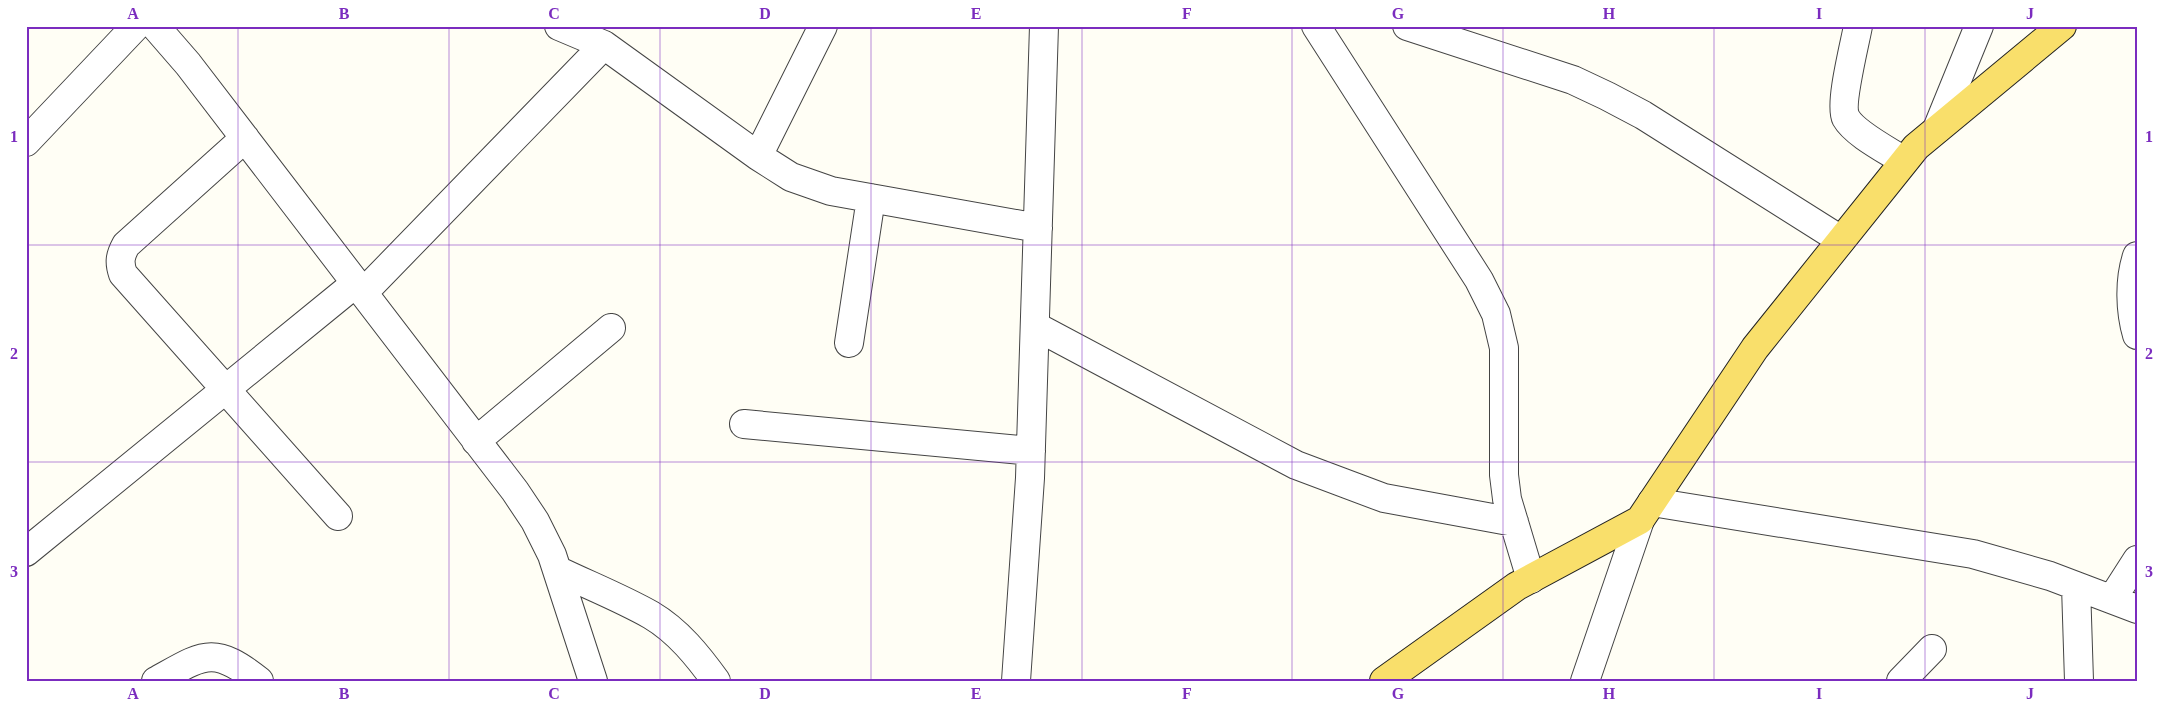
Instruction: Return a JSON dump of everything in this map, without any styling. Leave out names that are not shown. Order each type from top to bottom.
[{"type":"main road","points":[[1384,681],[1517,586],[1646,511],[1754,348],[1916,147],[2062,26]]},
{"type":"street","points":[[26,142],[136,26]]},
{"type":"street","points":[[155,26],[172,43],[245,138],[536,522],[552,555],[593,681]]},
{"type":"street","points":[[559,26],[604,45],[758,156],[791,177],[831,191],[1038,228]]},
{"type":"street","points":[[758,156],[823,26]]},
{"type":"street","points":[[1016,681],[1031,451],[1044,26]]},
{"type":"street","points":[[1316,26],[1480,280],[1496,314],[1504,348],[1504,475],[1507,498],[1531,579]]},
{"type":"street","points":[[1407,26],[1573,80],[1607,96],[1651,120],[1841,240]]},
{"type":"street","points":[[1858,26],[1844,101],[1845,116],[1854,127],[1904,161]]},
{"type":"street","points":[[1937,129],[1979,26]]},
{"type":"street","points":[[26,552],[224,390],[360,288],[604,45]]},
{"type":"street","points":[[245,138],[126,245],[121,253],[120,264],[123,274],[224,390],[338,516]]},
{"type":"street","points":[[849,343],[871,198]]},
{"type":"street","points":[[2137,256],[2131,290],[2133,323],[2137,334]]},
{"type":"street","points":[[1035,326],[1296,465],[1384,498],[1514,522]]},
{"type":"street","points":[[476,441],[611,328]]},
{"type":"street","points":[[744,424],[1031,451]]},
{"type":"street","points":[[1585,681],[1646,511],[1973,554],[2003,561],[2124,604],[2137,560]]},
{"type":"street","points":[[557,570],[652,616],[677,634],[700,659],[716,681]]},
{"type":"street","points":[[2076,586],[2079,681]]},
{"type":"street","points":[[1901,681],[1932,649]]},
{"type":"street","points":[[156,681],[193,660],[209,656],[224,659],[245,669],[260,681]]}]
